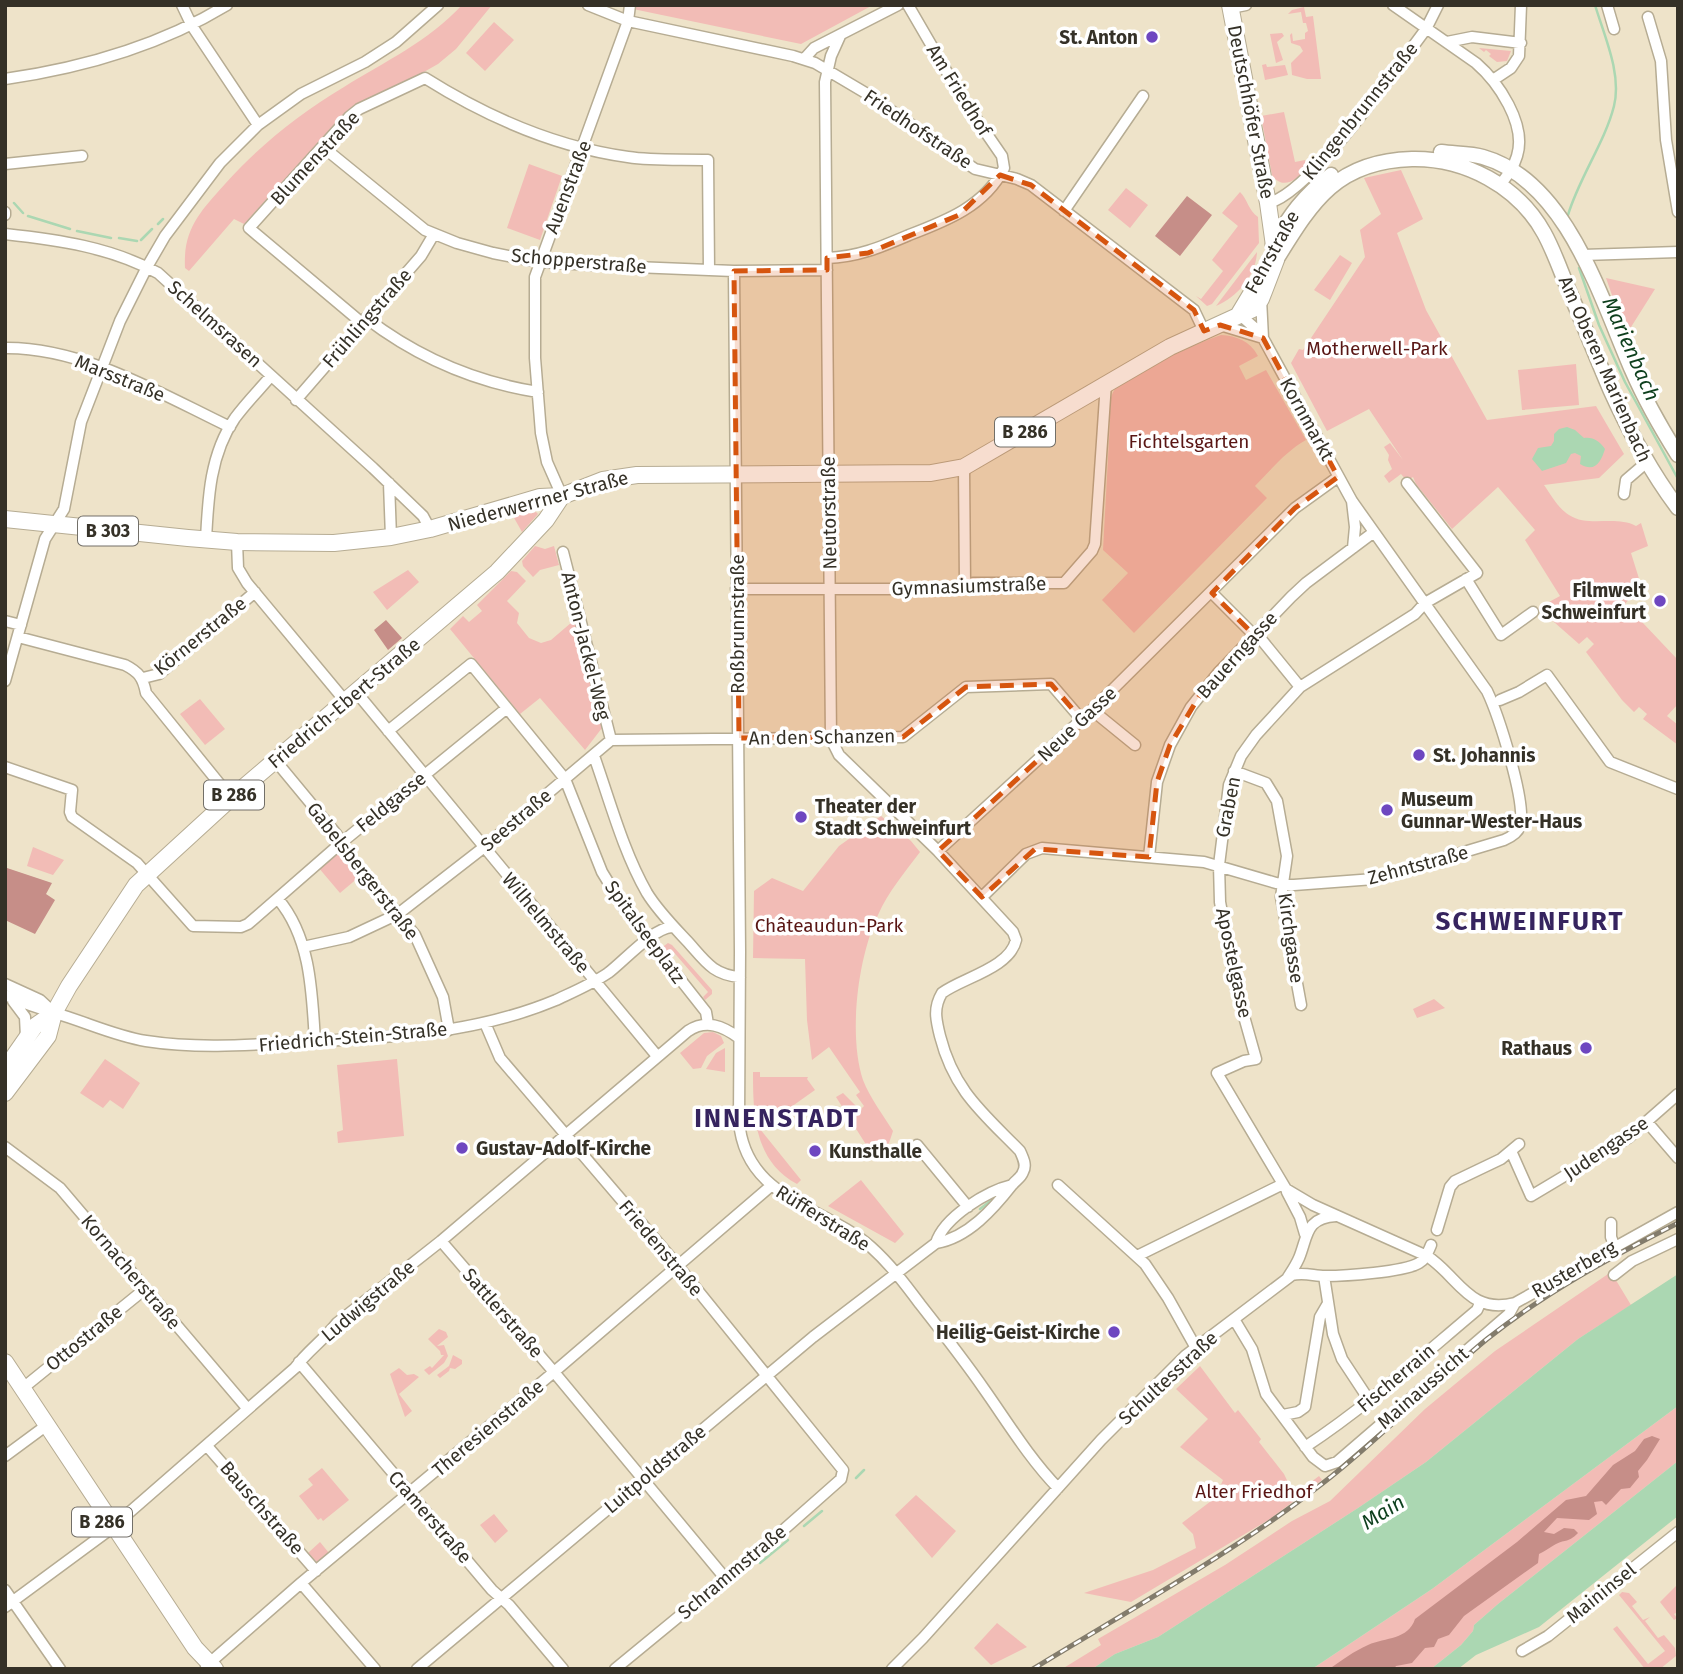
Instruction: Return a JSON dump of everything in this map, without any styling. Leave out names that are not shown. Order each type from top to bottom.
[{"type":"main road","name":"Deutschhöfer Straße","points":[[1236,6],[1275,253]]},
{"type":"main road","name":"Fehrstraße","points":[[1239,314],[1253,309],[1261,299],[1287,219],[1315,187],[1342,169],[1374,155],[1410,150],[1472,155],[1489,159],[1511,171]]},
{"type":"main road","name":"Fehrstraße","points":[[1239,314],[1275,253],[1302,218],[1325,190],[1346,176],[1371,165],[1402,159],[1443,161],[1482,174],[1500,185]]},
{"type":"main road","name":"Am Oberen Marienbach","points":[[1511,171],[1531,184],[1550,206],[1564,223],[1583,255],[1655,418],[1678,455]]},
{"type":"main road","name":"Am Oberen Marienbach","points":[[1500,185],[1533,217],[1543,231],[1611,389],[1647,462],[1678,508]]},
{"type":"main road","name":"Am Oberen Marienbach","points":[[1558,263],[1583,255]]},
{"type":"main road","name":"B 286","points":[[1204,331],[1239,314]]},
{"type":"main road","name":"Niederwerrner Straße","points":[[5,519],[206,540],[325,543],[391,537],[430,529],[540,497],[562,496],[603,480],[637,475],[931,473],[964,467],[1106,383],[1204,331]]},
{"type":"main road","name":"Friedrich-Ebert-Straße","points":[[54,1013],[115,913],[148,873],[230,798],[497,572],[546,520],[562,496]]},
{"type":"main road","name":"B 286","points":[[5,1069],[35,1026],[54,1013]]},
{"type":"main road","name":"B 286","points":[[5,1093],[48,1036],[54,1013]]},
{"type":"main road","name":"B 286","points":[[5,1362],[111,1529],[207,1667]]},
{"type":"main road","name":"B 286","points":[[5,1375],[45,1427]]},
{"type":"street","points":[[182,5],[192,26],[258,125]]},
{"type":"street","points":[[5,79],[107,56],[192,26],[227,5]]},
{"type":"street","points":[[5,681],[45,539],[64,509],[81,422],[120,321],[165,236],[204,183],[258,125],[301,94],[365,62],[396,42],[438,5]]},
{"type":"street","name":"Friedhofstraße","points":[[588,5],[628,21],[804,59],[827,68],[975,169],[1017,179],[1031,186],[1194,310],[1204,331]]},
{"type":"street","name":"Auenstraße","points":[[562,496],[544,452],[533,287],[539,262],[628,21],[630,5]]},
{"type":"street","points":[[804,59],[814,48],[898,5]]},
{"type":"street","name":"Am Friedhof","points":[[908,5],[962,98],[1002,156],[1004,162],[1000,175]]},
{"type":"street","points":[[1393,5],[1476,63],[1493,80],[1507,102],[1516,126],[1518,150],[1511,171],[1500,185]]},
{"type":"street","name":"Klingenbrunnstraße","points":[[1268,203],[1284,198],[1305,180],[1338,143],[1426,29],[1438,5]]},
{"type":"street","points":[[1493,80],[1516,63],[1521,43],[1521,5]]},
{"type":"street","points":[[1607,5],[1614,29]]},
{"type":"street","points":[[1648,17],[1661,61],[1666,140],[1678,212]]},
{"type":"street","points":[[827,68],[833,47],[840,36]]},
{"type":"street","points":[[1447,42],[1472,37],[1521,43]]},
{"type":"street","name":"Neutorstraße","points":[[827,68],[831,739]]},
{"type":"street","name":"Blumenstraße","points":[[364,320],[249,228],[343,122],[359,109],[425,78],[452,95],[516,127],[583,148]]},
{"type":"street","points":[[1063,211],[1143,96]]},
{"type":"street","name":"Schopperstraße","points":[[323,147],[413,221],[434,234],[493,253],[539,262],[734,271],[827,270]]},
{"type":"street","points":[[583,148],[632,158],[708,160],[709,270]]},
{"type":"street","points":[[5,164],[82,156]]},
{"type":"street","points":[[827,258],[867,253],[959,215],[981,198],[1000,175]]},
{"type":"street","name":"Schelmsrasen","points":[[5,234],[70,242],[110,253],[147,267],[165,279],[389,483],[423,516],[430,529]]},
{"type":"street","name":"Frühlingstraße","points":[[296,400],[421,256],[434,234]]},
{"type":"street","points":[[1583,255],[1678,252]]},
{"type":"street","name":"Roßbrunnstraße","points":[[734,271],[740,977]]},
{"type":"street","name":"Kornmarkt","points":[[1261,299],[1263,338]]},
{"type":"street","name":"Kornmarkt","points":[[1239,314],[1256,328],[1263,338],[1352,500],[1477,676],[1497,715],[1520,803],[1521,819],[1518,831]]},
{"type":"street","points":[[364,320],[451,369],[493,383],[538,393]]},
{"type":"street","points":[[1220,325],[1263,338]]},
{"type":"street","name":"Marsstraße","points":[[5,348],[29,348],[60,354],[126,378],[230,427]]},
{"type":"street","points":[[206,540],[209,487],[219,451],[242,409],[271,376]]},
{"type":"street","name":"Gymnasiumstraße","points":[[736,589],[952,589],[965,584],[1064,583],[1092,551],[1097,538],[1106,383]]},
{"type":"street","points":[[1624,494],[1626,480],[1647,462]]},
{"type":"street","points":[[964,467],[965,584]]},
{"type":"street","name":"Neue Gasse","points":[[938,851],[1093,710],[1285,518],[1306,499],[1338,477]]},
{"type":"street","points":[[389,483],[391,537]]},
{"type":"street","points":[[1407,483],[1477,573],[1466,579],[1501,635],[1533,612]]},
{"type":"street","name":"Kornmarkt","points":[[1352,500],[1355,527],[1353,548]]},
{"type":"street","name":"Bauerngasse","points":[[1149,857],[1157,782],[1170,745],[1203,690],[1306,583],[1374,532]]},
{"type":"street","name":"Wilhelmstraße","points":[[237,542],[238,568],[255,592],[351,697],[388,731],[657,1056]]},
{"type":"street","name":"Anton-Jackel-Weg","points":[[563,552],[611,740]]},
{"type":"street","name":"Graben","points":[[1219,865],[1229,785],[1241,756],[1264,724],[1300,687],[1418,612],[1425,603],[1466,579]]},
{"type":"street","name":"Körnerstraße","points":[[139,674],[159,674],[255,592]]},
{"type":"street","points":[[1212,593],[1255,634],[1300,687]]},
{"type":"street","points":[[5,621],[21,625]]},
{"type":"street","points":[[18,638],[125,664],[139,674],[146,694],[230,798]]},
{"type":"street","name":"Spitalseeplatz","points":[[388,731],[471,664],[565,779],[602,872],[624,908],[706,1012],[708,1024]]},
{"type":"street","points":[[1500,700],[1547,676],[1610,762],[1678,789]]},
{"type":"street","name":"An den Schanzen","points":[[739,738],[903,737],[966,687],[1051,684],[1082,720]]},
{"type":"street","name":"Feldgasse","points":[[5,767],[72,790],[72,817],[137,863],[189,923],[200,927],[241,926],[248,924],[341,843],[507,708]]},
{"type":"street","points":[[1093,710],[1135,745]]},
{"type":"street","points":[[611,740],[739,738]]},
{"type":"street","points":[[831,739],[839,755],[938,851],[1013,932],[1016,940],[1010,952],[942,993],[936,1012],[946,1056],[956,1079],[974,1104],[1020,1152],[1024,1161],[1024,1172],[1001,1201],[970,1227],[947,1241],[936,1243],[939,1234],[968,1207],[991,1191],[1012,1185]]},
{"type":"street","name":"Seestraße","points":[[303,947],[349,937],[398,914],[483,848],[611,740]]},
{"type":"street","name":"Spitalseeplatz","points":[[594,756],[633,865],[648,895],[672,928],[719,973],[740,977]]},
{"type":"street","name":"Gabelsbergerstraße","points":[[275,760],[337,835],[344,850],[415,935],[443,997],[449,1030]]},
{"type":"street","name":"Kirchgasse","points":[[1234,771],[1266,783],[1277,801],[1287,856],[1282,897],[1301,1005]]},
{"type":"street","name":"Zehntstraße","points":[[982,897],[1026,854],[1035,849],[1219,865],[1283,884],[1374,879],[1504,840],[1518,831]]},
{"type":"street","name":"Apostelgasse","points":[[1219,865],[1224,928],[1236,988],[1256,1059],[1244,1061],[1217,1073],[1285,1187]]},
{"type":"street","points":[[278,899],[294,921],[303,947],[311,983],[315,1042]]},
{"type":"street","name":"Friedrich-Stein-Straße","points":[[5,995],[37,1009],[122,1035],[159,1042],[213,1046],[315,1042],[449,1030],[485,1023],[536,1007],[595,981],[662,929],[672,928]]},
{"type":"street","name":"Rüfferstraße","points":[[740,977],[740,1138],[751,1163],[772,1185],[793,1201],[860,1238],[895,1272],[984,1389],[1036,1464],[1058,1488]]},
{"type":"street","points":[[5,984],[40,1000],[54,1013]]},
{"type":"street","points":[[5,995],[18,1004],[25,1017],[27,1030],[24,1041]]},
{"type":"street","name":"Friedenstraße","points":[[485,1023],[500,1058],[678,1266],[843,1470]]},
{"type":"street","points":[[708,1024],[727,1030],[739,1038]]},
{"type":"street","name":"Ludwigstraße","points":[[9,1604],[111,1529],[207,1446],[327,1336],[337,1323],[440,1241],[657,1056],[692,1028],[708,1024]]},
{"type":"street","name":"Judengasse","points":[[1437,1230],[1450,1187],[1455,1181],[1483,1170],[1515,1147],[1531,1196],[1628,1138],[1678,1094]]},
{"type":"street","points":[[1647,1122],[1678,1158]]},
{"type":"street","points":[[917,1145],[968,1207]]},
{"type":"street","name":"Kornacherstraße","points":[[5,1147],[60,1188],[247,1408]]},
{"type":"street","name":"Theresienstraße","points":[[207,1667],[301,1583],[410,1494],[772,1185]]},
{"type":"street","points":[[1058,1185],[1110,1235],[1137,1256],[1162,1288],[1196,1348]]},
{"type":"street","points":[[1285,1187],[1336,1216],[1429,1251],[1441,1267],[1480,1303]]},
{"type":"street","points":[[1285,1187],[1305,1234]]},
{"type":"street","points":[[1137,1256],[1285,1187]]},
{"type":"street","name":"Rusterberg","points":[[1480,1303],[1496,1306],[1515,1303],[1614,1245],[1678,1212]]},
{"type":"street","points":[[1287,1278],[1298,1260],[1305,1234],[1313,1223],[1336,1216]]},
{"type":"street","points":[[1611,1223],[1614,1245]]},
{"type":"street","points":[[1614,1275],[1632,1261],[1678,1239]]},
{"type":"street","name":"Sattlerstraße","points":[[440,1241],[554,1372],[725,1578]]},
{"type":"street","name":"Luitpoldstraße","points":[[417,1669],[766,1376],[895,1272],[936,1243]]},
{"type":"street","points":[[1287,1278],[1301,1273],[1324,1276],[1409,1267],[1418,1264],[1429,1251]]},
{"type":"street","points":[[1324,1276],[1333,1334],[1342,1359],[1369,1400]]},
{"type":"street","name":"Schultesstraße","points":[[892,1669],[927,1634],[1101,1440],[1196,1348],[1287,1278]]},
{"type":"street","name":"Ottostraße","points":[[23,1388],[145,1289]]},
{"type":"street","name":"Fischerrain","points":[[1305,1447],[1338,1426],[1477,1310],[1480,1303]]},
{"type":"street","name":"Mainaussicht","points":[[1305,1447],[1320,1465],[1338,1462],[1509,1314],[1515,1303]]},
{"type":"street","points":[[1283,1415],[1306,1407],[1320,1317],[1327,1305]]},
{"type":"street","points":[[1234,1319],[1252,1349],[1266,1394],[1305,1447]]},
{"type":"street","name":"Cramerstraße","points":[[299,1362],[492,1590],[563,1669]]},
{"type":"street","points":[[5,1456],[45,1427]]},
{"type":"street","name":"Bauschstraße","points":[[207,1446],[316,1571]]},
{"type":"street","name":"Schrammstraße","points":[[615,1669],[841,1479],[843,1470]]},
{"type":"street","name":"Maininsel","points":[[1522,1651],[1548,1636],[1678,1532]]},
{"type":"street","name":"Bauschstraße","points":[[301,1583],[375,1669]]},
{"type":"street","points":[[5,1590],[9,1604],[60,1669]]},
{"type":"highlighted area","points":[[1000,175],[1031,185],[1194,310],[1204,331],[1220,325],[1263,338],[1338,477],[1295,508],[1212,593],[1254,635],[1203,690],[1170,745],[1157,782],[1149,857],[1035,849],[982,897],[938,851],[1082,720],[1051,684],[966,687],[903,737],[739,738],[734,271],[827,270],[827,258],[868,253],[959,215]]},
{"type":"green space","points":[[462,5],[492,5],[456,49],[438,64],[341,119],[244,224],[234,219],[189,271],[185,268],[187,242],[195,222],[216,194],[252,156],[311,108],[421,40]]},
{"type":"green space","points":[[633,5],[873,5],[801,44],[633,9]]},
{"type":"green space","points":[[1304,7],[1306,17],[1313,16],[1321,79],[1292,75],[1291,63],[1303,51],[1300,46],[1291,43],[1290,35],[1292,33],[1293,41],[1305,39],[1305,33],[1308,31],[1301,12],[1288,14]]},
{"type":"green space","points":[[494,22],[514,40],[485,71],[466,53]]},
{"type":"green space","points":[[1282,33],[1284,36],[1277,42],[1283,60],[1276,63],[1270,34]]},
{"type":"green space","points":[[1479,48],[1511,51],[1507,61],[1497,62],[1486,50],[1484,52]]},
{"type":"green space","points":[[1266,64],[1267,67],[1285,65],[1288,75],[1265,80],[1262,65]]},
{"type":"green space","points":[[1284,112],[1295,162],[1305,160],[1308,170],[1285,183],[1276,180],[1272,175],[1261,116]]},
{"type":"green space","points":[[529,164],[562,176],[540,240],[507,228]]},
{"type":"green space","name":"Motherwell-Park","points":[[1401,170],[1423,219],[1397,233],[1426,310],[1487,420],[1596,406],[1624,454],[1599,478],[1544,485],[1561,509],[1577,519],[1619,521],[1636,526],[1641,523],[1648,546],[1631,553],[1641,585],[1625,604],[1678,660],[1678,704],[1667,716],[1678,725],[1678,745],[1643,719],[1647,714],[1639,707],[1634,712],[1622,700],[1586,652],[1594,644],[1587,637],[1579,644],[1538,608],[1560,596],[1525,540],[1535,530],[1498,487],[1452,529],[1413,477],[1407,481],[1401,474],[1389,483],[1384,476],[1392,469],[1384,447],[1390,443],[1403,460],[1369,409],[1327,431],[1291,363],[1299,349],[1303,350],[1365,257],[1360,230],[1381,214],[1364,178]]},
{"type":"green space","points":[[1126,188],[1148,205],[1130,228],[1108,210]]},
{"type":"green space","points":[[1240,192],[1258,217],[1259,243],[1212,304],[1207,306],[1196,296],[1201,299],[1223,271],[1212,260],[1238,226],[1222,213]]},
{"type":"green space","points":[[1257,252],[1253,269],[1244,285],[1216,306]]},
{"type":"green space","points":[[1340,255],[1352,263],[1330,300],[1314,290]]},
{"type":"green space","points":[[1606,278],[1655,289],[1626,335]]},
{"type":"green space","name":"Fichtelsgarten","points":[[1221,335],[1242,340],[1255,351],[1258,356],[1239,366],[1246,380],[1266,370],[1306,440],[1286,455],[1255,486],[1267,498],[1134,633],[1102,600],[1128,573],[1103,550],[1110,422],[1107,421],[1112,396],[1121,383],[1147,368]]},
{"type":"green space","points":[[1576,364],[1579,405],[1522,410],[1518,370]]},
{"type":"green space","points":[[536,512],[538,514],[522,532],[513,516]]},
{"type":"green space","points":[[535,546],[545,549],[554,546],[559,565],[540,570],[533,577],[522,561]]},
{"type":"green space","points":[[408,570],[419,582],[387,610],[373,592]]},
{"type":"green space","points":[[511,571],[517,572],[526,581],[507,601],[519,613],[517,623],[529,638],[541,643],[551,640],[572,622],[576,623],[602,728],[585,750],[540,698],[520,714],[450,629],[463,616],[469,622],[482,611],[477,605]]},
{"type":"green space","points":[[200,699],[225,729],[205,745],[180,714]]},
{"type":"green space","name":"Châteaudun-Park","points":[[881,816],[920,852],[892,890],[878,915],[865,952],[857,996],[856,1041],[863,1080],[893,1131],[889,1143],[878,1152],[877,1162],[836,1097],[843,1093],[860,1110],[864,1106],[856,1095],[860,1092],[829,1047],[812,1060],[807,1020],[805,959],[753,958],[754,891],[772,878],[803,891],[839,846]]},
{"type":"green space","points":[[33,847],[64,860],[53,875],[27,866]]},
{"type":"green space","points":[[337,852],[359,877],[340,893],[318,867]]},
{"type":"green space","points":[[668,943],[712,990],[712,994],[705,1000],[703,997],[708,992],[671,949],[665,953],[661,948]]},
{"type":"green space","points":[[1434,999],[1445,1008],[1417,1018],[1413,1009]]},
{"type":"green space","points":[[713,1032],[721,1036],[724,1043],[707,1056],[701,1068],[693,1069],[680,1053],[704,1033]]},
{"type":"green space","points":[[725,1048],[725,1072],[706,1069],[716,1053]]},
{"type":"green space","points":[[105,1059],[140,1083],[123,1109],[110,1100],[103,1108],[80,1093]]},
{"type":"green space","points":[[397,1059],[404,1136],[338,1143],[337,1132],[343,1130],[337,1065]]},
{"type":"green space","points":[[753,1072],[760,1072],[760,1077],[808,1077],[815,1090],[760,1129],[801,1180],[797,1184],[772,1163],[764,1150],[756,1120]]},
{"type":"green space","points":[[861,1180],[904,1234],[895,1243],[828,1206]]},
{"type":"green space","points":[[1611,1272],[1631,1305],[1578,1339],[1426,1462],[1158,1637],[1115,1654],[1092,1669],[1062,1669],[1101,1645],[1098,1639],[1225,1565],[1292,1521],[1330,1501],[1425,1409],[1495,1351]]},
{"type":"green space","points":[[439,1329],[446,1332],[448,1337],[437,1346],[444,1345],[448,1356],[444,1363],[429,1375],[424,1370],[430,1366],[432,1368],[444,1355],[441,1355],[428,1339]]},
{"type":"green space","points":[[453,1355],[462,1360],[462,1364],[455,1369],[450,1368],[440,1378],[437,1375],[449,1366]]},
{"type":"green space","name":"Alter Friedhof","points":[[1200,1366],[1235,1413],[1238,1410],[1261,1439],[1259,1442],[1284,1474],[1294,1495],[1319,1476],[1322,1480],[1270,1519],[1131,1602],[1084,1593],[1153,1570],[1196,1548],[1193,1534],[1182,1523],[1219,1495],[1223,1480],[1180,1447],[1208,1419],[1176,1389]]},
{"type":"green space","points":[[399,1368],[407,1375],[414,1374],[419,1377],[399,1394],[412,1411],[405,1417],[390,1374]]},
{"type":"green space","points":[[1678,1406],[1678,1461],[1498,1604],[1474,1625],[1473,1631],[1461,1645],[1431,1669],[1312,1669],[1432,1589]]},
{"type":"green space","points":[[322,1468],[349,1500],[323,1521],[321,1518],[318,1520],[299,1496],[313,1485],[308,1479]]},
{"type":"green space","points":[[916,1495],[956,1531],[932,1558],[895,1515]]},
{"type":"green space","points":[[494,1514],[508,1531],[495,1543],[480,1525]]},
{"type":"green space","points":[[320,1542],[329,1553],[317,1562],[308,1553]]},
{"type":"green space","points":[[1678,1584],[1678,1612],[1674,1614],[1677,1618],[1674,1620],[1660,1602]]},
{"type":"green space","points":[[1622,1592],[1629,1593],[1637,1602],[1632,1606],[1643,1620],[1650,1617],[1645,1621],[1658,1638],[1664,1635],[1675,1648],[1676,1656],[1660,1669],[1645,1669],[1613,1629],[1617,1626],[1648,1664],[1665,1651],[1619,1595]]},
{"type":"green space","points":[[997,1623],[1027,1647],[991,1665],[974,1648]]},
{"type":"shaded area","points":[[1187,196],[1212,215],[1180,256],[1155,236]]},
{"type":"shaded area","points":[[386,620],[402,638],[388,650],[374,630]]},
{"type":"shaded area","points":[[7,868],[52,883],[46,894],[55,900],[35,934],[5,920]]},
{"type":"shaded area","points":[[1652,1436],[1660,1439],[1630,1488],[1621,1489],[1606,1505],[1602,1501],[1594,1502],[1597,1514],[1589,1520],[1557,1518],[1544,1532],[1554,1534],[1564,1528],[1574,1529],[1578,1533],[1539,1554],[1538,1563],[1464,1616],[1449,1635],[1438,1639],[1434,1647],[1425,1648],[1412,1663],[1396,1666],[1394,1669],[1329,1669],[1363,1647],[1407,1631],[1415,1619],[1517,1542],[1566,1500],[1586,1496],[1613,1465],[1635,1451],[1644,1439]]},
{"type":"water","points":[[1567,427],[1584,438],[1598,442],[1605,449],[1602,458],[1597,465],[1590,467],[1580,464],[1581,456],[1575,453],[1571,454],[1566,463],[1542,471],[1532,459],[1538,448],[1551,446],[1554,434]]},
{"type":"water","name":"Main","points":[[1678,1274],[1678,1406],[1432,1589],[1312,1669],[1092,1669],[1115,1654],[1158,1637],[1358,1508],[1426,1462],[1578,1339]]},
{"type":"water","points":[[1678,1461],[1678,1516],[1539,1627],[1476,1655],[1458,1669],[1431,1669],[1461,1645],[1473,1631],[1474,1625],[1498,1604]]},
{"type":"waterway","name":"Marienbach","points":[[1568,215],[1605,133],[1616,94],[1611,55],[1595,5]]},
{"type":"waterway","points":[[14,203],[23,213]]},
{"type":"waterway","points":[[28,216],[70,229]]},
{"type":"waterway","points":[[158,224],[163,219]]},
{"type":"waterway","points":[[141,240],[152,229]]},
{"type":"waterway","points":[[77,231],[111,238]]},
{"type":"waterway","points":[[119,238],[137,241]]},
{"type":"waterway","name":"Marienbach","points":[[1579,268],[1599,325],[1625,382],[1678,479]]},
{"type":"waterway","points":[[980,1209],[997,1196]]},
{"type":"waterway","points":[[856,1478],[864,1470]]},
{"type":"waterway","points":[[804,1526],[822,1511]]},
{"type":"waterway","points":[[760,1563],[788,1540]]},
{"type":"railway","points":[[1033,1669],[1181,1580],[1289,1509],[1365,1448],[1487,1339],[1532,1306],[1604,1262],[1678,1223]]},
{"type":"place","name":"St. Anton","points":[[1152,37]]},
{"type":"place","name":"Filmwelt Schweinfurt","points":[[1660,601]]},
{"type":"place","name":"St. Johannis","points":[[1419,755]]},
{"type":"place","name":"Museum Gunnar-Wester-Haus","points":[[1387,810]]},
{"type":"place","name":"Theater der Stadt Schweinfurt","points":[[801,817]]},
{"type":"place","name":"Rathaus","points":[[1586,1048]]},
{"type":"place","name":"Gustav-Adolf-Kirche","points":[[462,1148]]},
{"type":"place","name":"Kunsthalle","points":[[815,1151]]},
{"type":"place","name":"Heilig-Geist-Kirche","points":[[1114,1332]]},
{"type":"district","name":"SCHWEINFURT","points":[[1530,921]]},
{"type":"district","name":"INNENSTADT","points":[[777,1118]]}]
